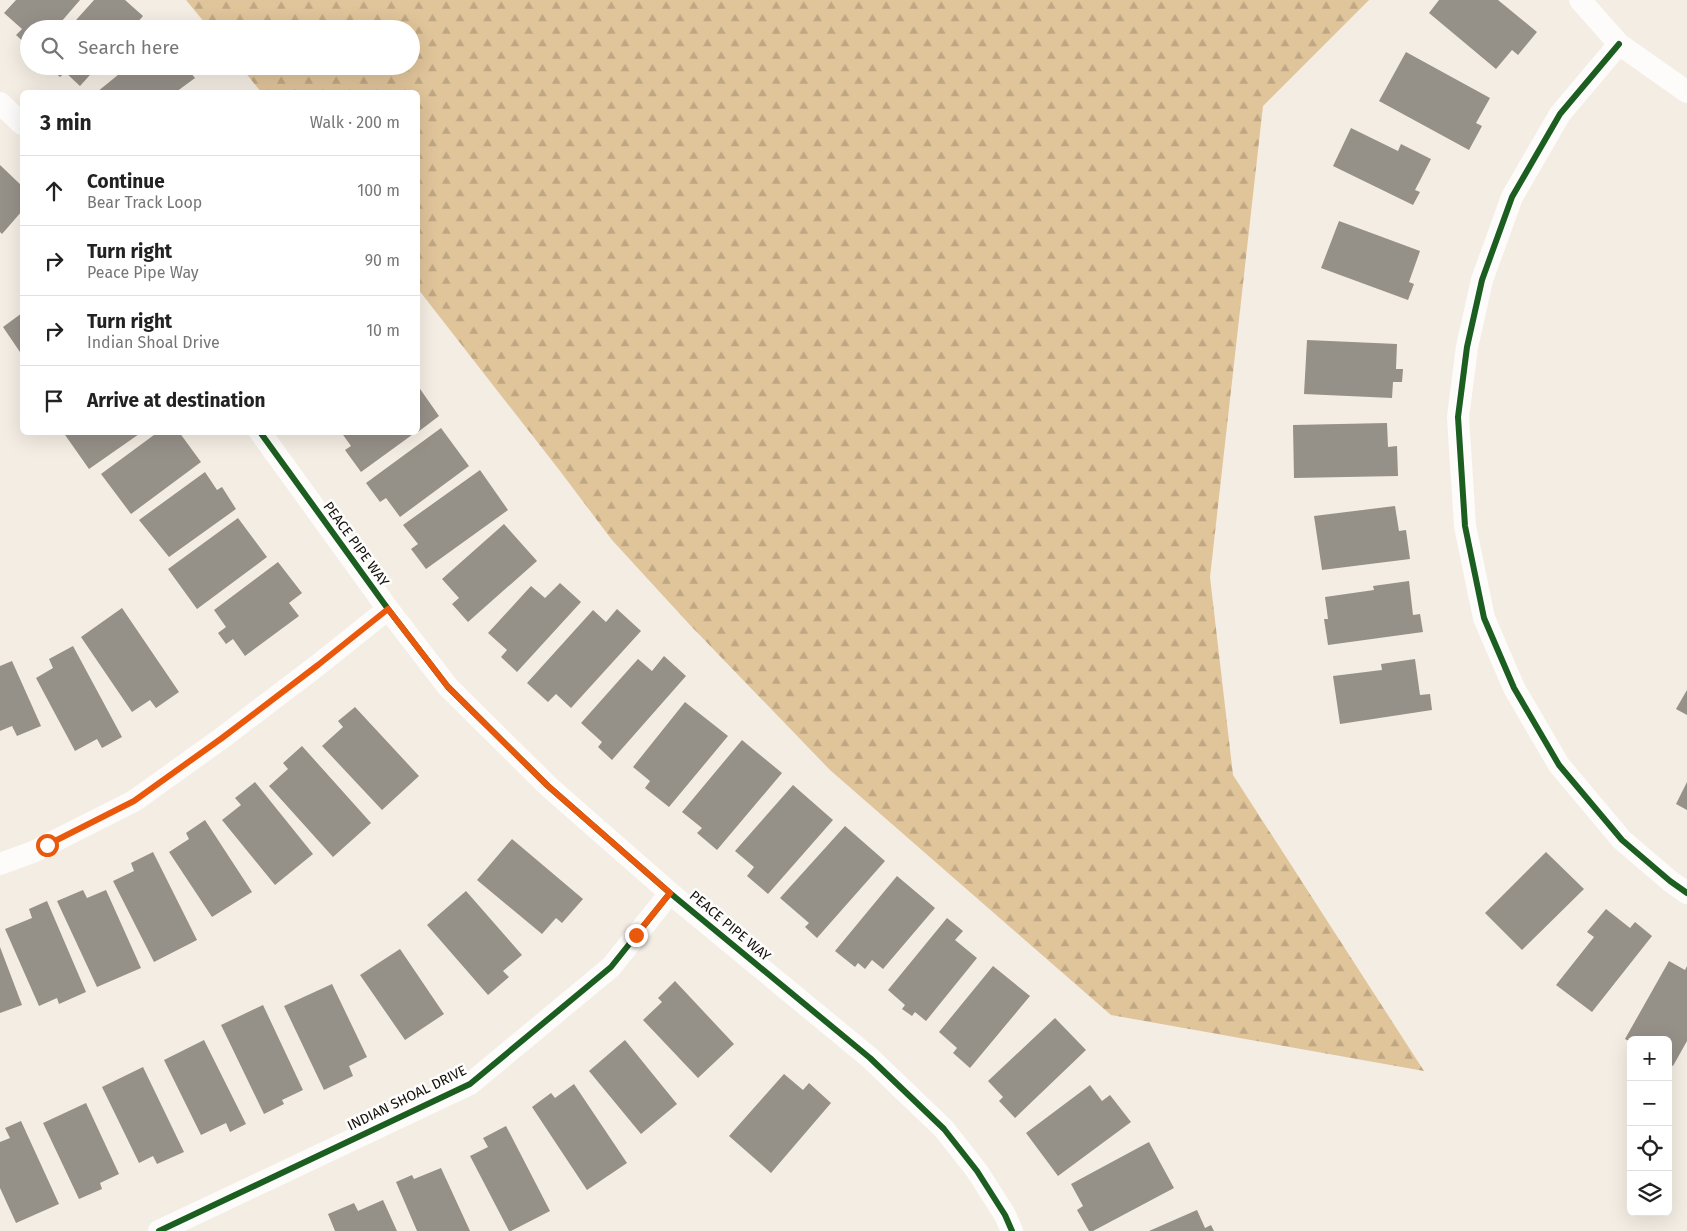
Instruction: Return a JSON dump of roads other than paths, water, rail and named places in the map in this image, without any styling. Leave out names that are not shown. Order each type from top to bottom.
[{"type":"street","points":[[1580,0],[1619,44],[1687,92]]},
{"type":"street","points":[[1619,44],[1560,114],[1512,197],[1482,280],[1466,347],[1458,417],[1465,526],[1484,618],[1514,688],[1558,765],[1622,840],[1687,893]]},
{"type":"street","points":[[0,103],[20,122]]},
{"type":"street","name":"PEACE PIPE WAY","points":[[262,435],[388,609],[448,687],[548,786],[670,893],[870,1058],[944,1129],[977,1171],[1005,1215],[1012,1231]]},
{"type":"street","points":[[0,864],[33,852],[134,801],[230,732],[388,609]]},
{"type":"street","name":"INDIAN SHOAL DRIVE","points":[[159,1231],[470,1084],[611,967],[670,893]]}]
